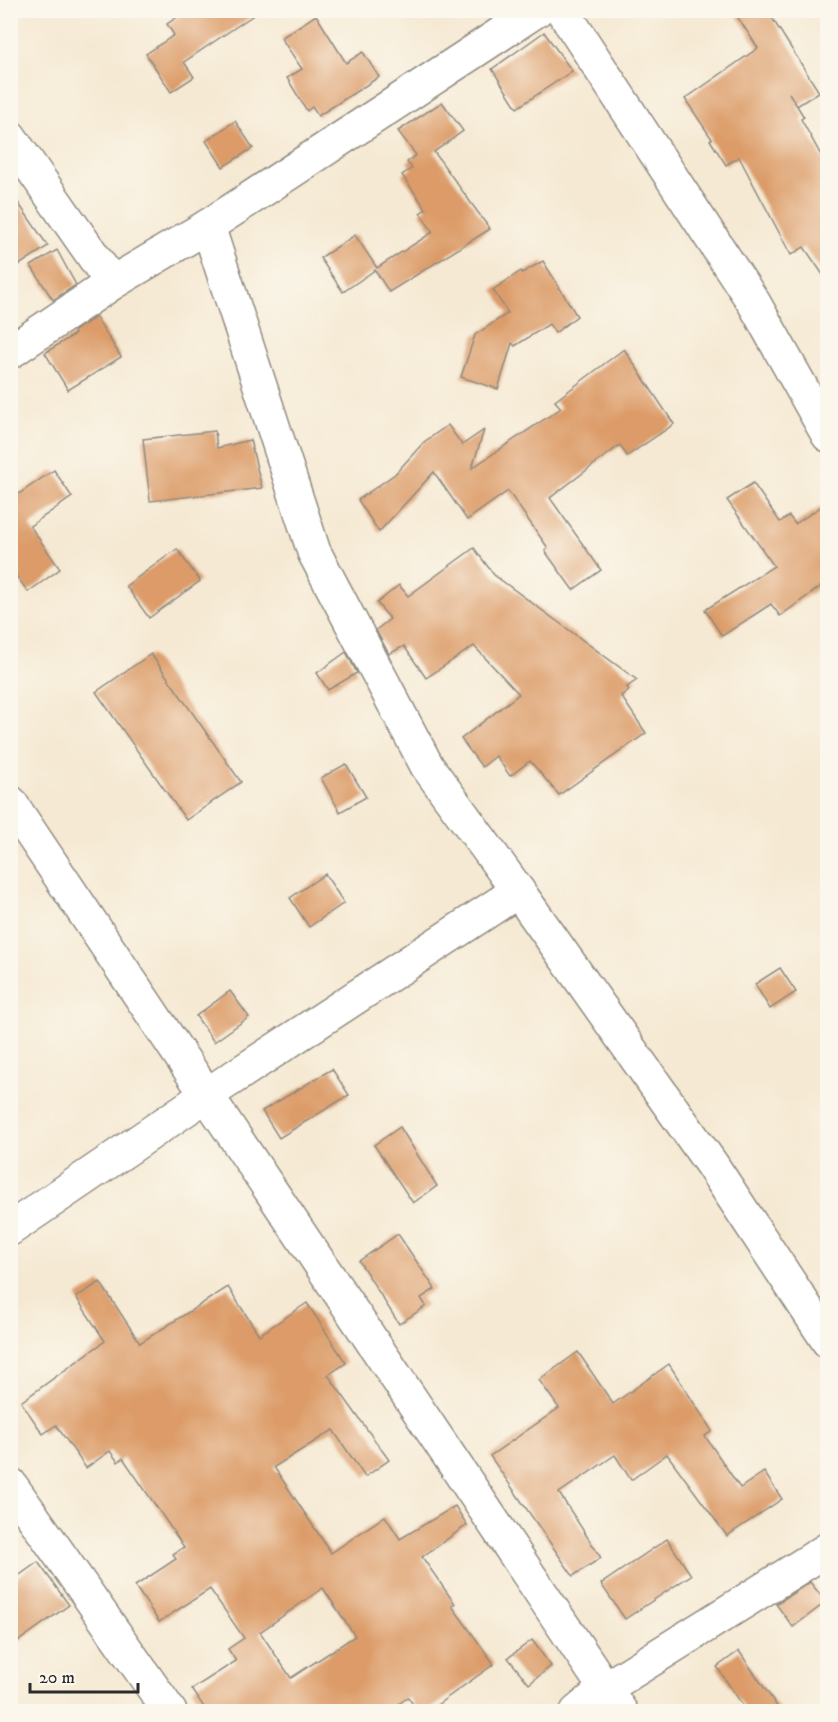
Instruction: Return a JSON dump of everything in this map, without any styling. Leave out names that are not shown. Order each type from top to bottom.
[{"type":"street","points":[[10,352],[112,283],[208,226],[537,10]]},
{"type":"street","points":[[562,10],[754,303],[828,435]]},
{"type":"street","points":[[10,137],[112,283]]},
{"type":"street","points":[[208,226],[314,552],[427,766],[712,1165],[828,1341]]},
{"type":"street","points":[[10,802],[614,1700]]},
{"type":"street","points":[[10,1229],[208,1094],[518,891]]},
{"type":"street","points":[[10,1484],[170,1712]]},
{"type":"street","points":[[577,1712],[614,1700],[828,1550]]},
{"type":"building","points":[[188,10],[261,10],[184,62],[194,77],[171,92],[146,54],[174,35],[167,24]]},
{"type":"building","points":[[733,10],[767,10],[819,92],[797,106],[804,117],[801,119],[828,168],[828,282],[804,247],[791,255],[739,157],[726,165],[710,140],[712,139],[685,99],[758,48]]},
{"type":"building","points":[[316,15],[346,63],[363,52],[379,77],[318,116],[312,107],[307,111],[287,78],[302,69],[281,38]]},
{"type":"building","points":[[544,32],[572,71],[517,108],[492,69]]},
{"type":"building","points":[[442,102],[463,131],[434,152],[490,229],[389,292],[375,270],[343,292],[320,258],[355,235],[377,268],[433,232],[420,213],[426,209],[402,175],[412,168],[407,162],[416,155],[398,131]]},
{"type":"building","points":[[235,121],[253,148],[223,167],[206,141]]},
{"type":"building","points":[[10,191],[48,246],[10,271]]},
{"type":"building","points":[[57,250],[76,285],[53,300],[31,266]]},
{"type":"building","points":[[543,261],[577,316],[555,333],[549,324],[515,346],[512,343],[498,389],[461,377],[475,335],[508,313],[493,290],[521,271],[522,273]]},
{"type":"building","points":[[96,317],[121,357],[68,390],[45,353]]},
{"type":"building","points":[[624,349],[674,424],[627,456],[620,445],[550,498],[601,570],[573,590],[545,551],[548,548],[508,491],[467,520],[434,472],[379,532],[358,500],[395,474],[424,442],[448,425],[462,445],[484,430],[472,468],[561,408],[555,401]]},
{"type":"building","points":[[215,431],[217,448],[250,440],[262,488],[150,501],[143,439]]},
{"type":"building","points":[[54,470],[72,497],[30,526],[60,569],[28,592],[10,567],[10,500]]},
{"type":"building","points":[[753,483],[780,522],[789,516],[795,524],[828,502],[828,581],[780,616],[771,604],[722,636],[705,610],[774,566],[727,500]]},
{"type":"building","points":[[474,548],[494,575],[637,680],[627,687],[629,690],[621,696],[646,733],[559,795],[530,761],[510,776],[496,756],[482,767],[461,739],[519,694],[474,646],[426,678],[404,646],[389,654],[376,630],[390,619],[377,603],[399,585],[408,596]]},
{"type":"building","points":[[177,549],[200,581],[149,618],[126,586]]},
{"type":"building","points":[[346,652],[357,673],[328,690],[317,673]]},
{"type":"building","points":[[151,654],[241,782],[186,820],[96,692]]},
{"type":"building","points":[[346,764],[366,797],[340,812],[321,778]]},
{"type":"building","points":[[325,874],[344,903],[309,927],[290,898]]},
{"type":"building","points":[[780,968],[796,992],[770,1009],[755,984]]},
{"type":"building","points":[[230,991],[249,1017],[214,1042],[196,1016]]},
{"type":"building","points":[[332,1069],[349,1095],[279,1138],[262,1111]]},
{"type":"building","points":[[400,1127],[437,1186],[413,1203],[374,1145]]},
{"type":"building","points":[[398,1234],[435,1289],[421,1298],[426,1306],[399,1324],[359,1261]]},
{"type":"building","points":[[100,1282],[140,1343],[228,1287],[259,1335],[307,1303],[346,1363],[328,1375],[389,1460],[365,1477],[333,1430],[274,1467],[331,1553],[385,1516],[400,1539],[455,1506],[467,1525],[422,1557],[455,1604],[452,1606],[494,1664],[427,1712],[418,1712],[408,1697],[388,1712],[207,1712],[192,1689],[236,1661],[228,1649],[244,1638],[210,1589],[159,1622],[135,1586],[176,1559],[173,1554],[184,1547],[123,1458],[118,1462],[110,1451],[86,1468],[56,1425],[43,1434],[21,1402],[105,1341],[76,1297]],"holes":[[[323,1588],[355,1636],[291,1678],[260,1632]]]},
{"type":"building","points":[[578,1352],[613,1404],[669,1364],[712,1431],[705,1436],[740,1488],[764,1472],[782,1499],[727,1536],[667,1454],[631,1480],[615,1455],[559,1493],[601,1558],[573,1576],[490,1456],[559,1408],[539,1380]]},
{"type":"building","points":[[667,1539],[691,1575],[625,1619],[601,1584]]},
{"type":"building","points":[[38,1562],[69,1605],[10,1647],[10,1582]]},
{"type":"building","points":[[810,1582],[826,1602],[793,1627],[776,1604]]},
{"type":"building","points":[[532,1640],[551,1666],[529,1684],[508,1658]]},
{"type":"building","points":[[739,1651],[781,1712],[747,1712],[717,1667]]}]
